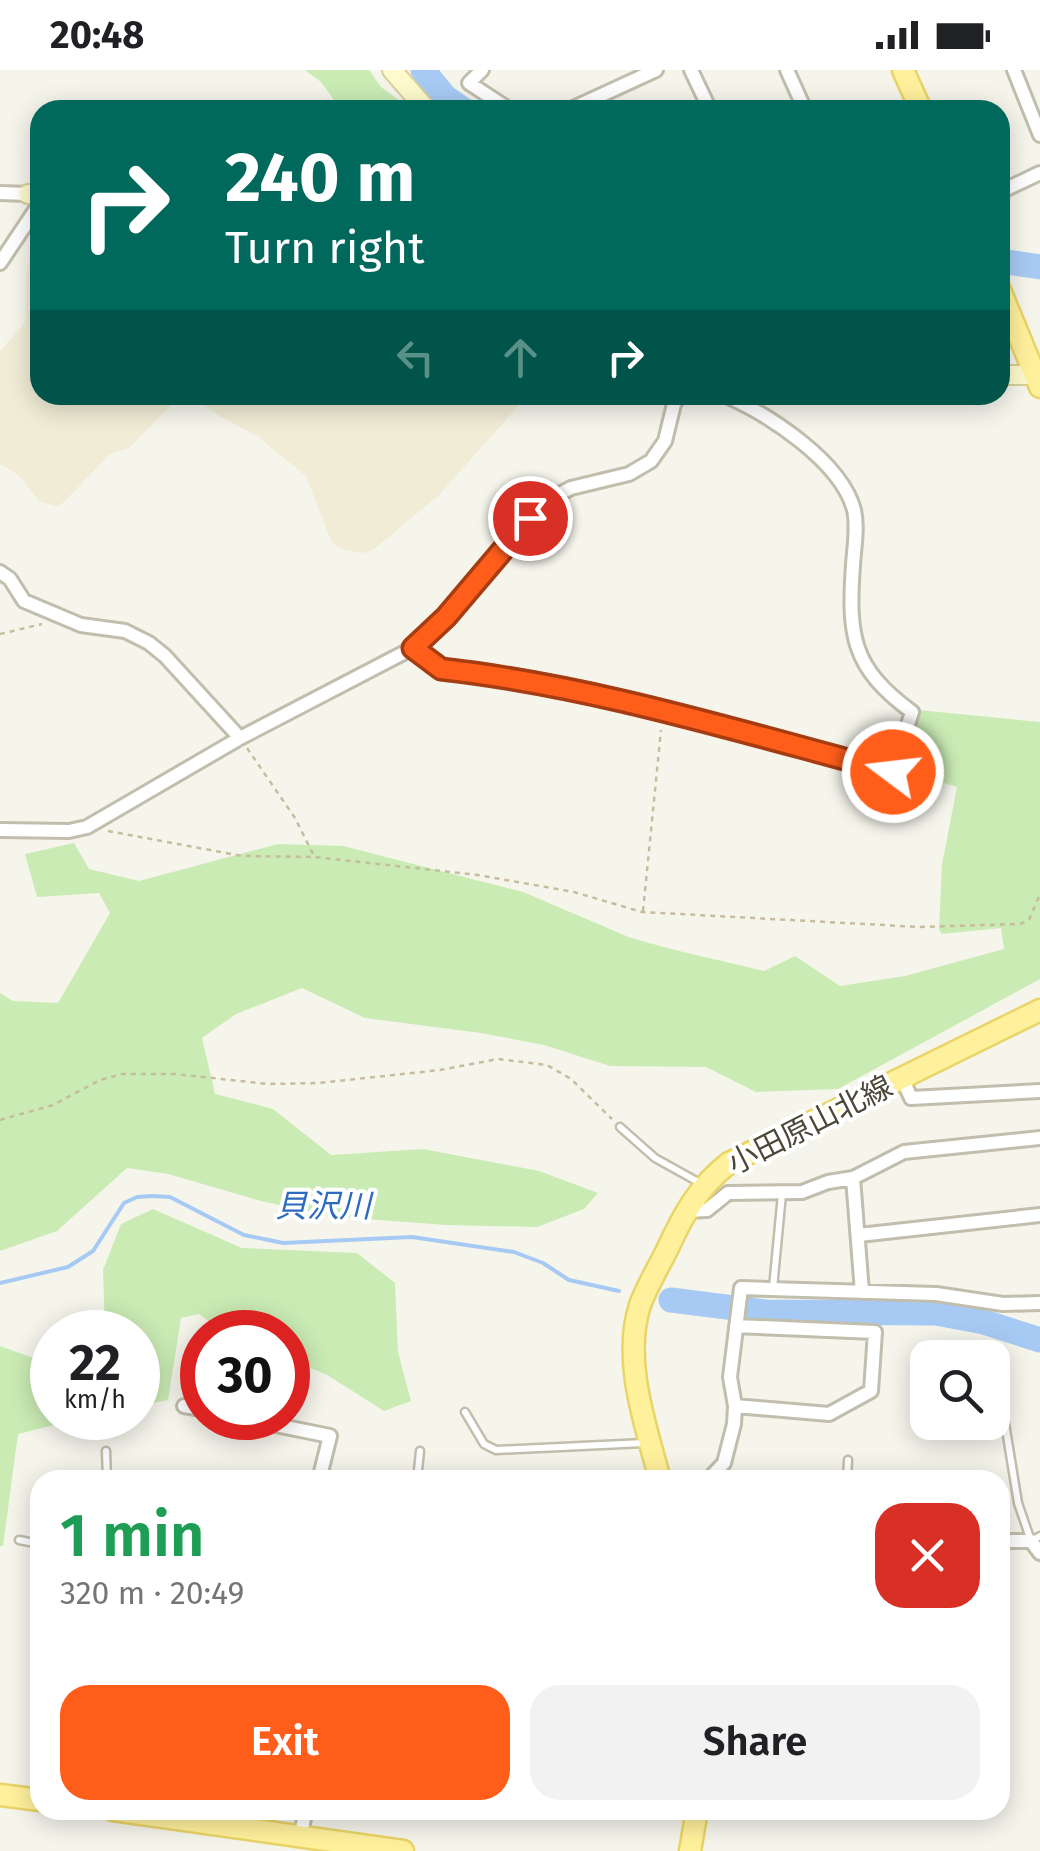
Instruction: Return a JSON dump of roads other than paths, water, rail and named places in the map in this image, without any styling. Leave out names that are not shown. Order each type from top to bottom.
[{"type":"main road","points":[[902,70],[916,100]]},
{"type":"main road","points":[[1010,314],[1039,380]]},
{"type":"main road","name":"小田原山北線","points":[[657,1470],[636,1377],[635,1332],[640,1306],[702,1185],[729,1163],[1040,1010]]},
{"type":"main road","points":[[0,1795],[30,1799]]},
{"type":"main road","points":[[170,1820],[291,1841],[403,1851]]},
{"type":"main road","points":[[690,1851],[696,1820]]},
{"type":"street","points":[[392,70],[418,100]]},
{"type":"street","points":[[482,70],[468,83],[494,100]]},
{"type":"street","points":[[591,100],[656,70]]},
{"type":"street","points":[[691,70],[705,100]]},
{"type":"street","points":[[787,70],[800,100]]},
{"type":"street","points":[[1014,70],[1040,135]]},
{"type":"street","points":[[1010,187],[1040,173]]},
{"type":"street","points":[[0,193],[30,196]]},
{"type":"street","points":[[0,264],[30,208]]},
{"type":"street","points":[[1010,376],[1039,380]]},
{"type":"street","points":[[0,830],[69,831],[86,826],[240,738],[413,648],[446,617],[550,499],[571,488],[629,474],[651,461],[666,442],[674,405]]},
{"type":"street","points":[[413,648],[441,669],[538,683],[893,772],[912,712],[877,684],[853,634],[850,613],[854,512],[844,487],[796,436],[745,405]]},
{"type":"street","points":[[0,572],[10,579],[24,600],[81,625],[125,631],[148,643],[166,656],[240,738]]},
{"type":"street","points":[[902,1078],[911,1098],[1040,1091]]},
{"type":"street","points":[[686,1211],[707,1210],[728,1193],[794,1194],[853,1178],[904,1152],[1040,1138]]},
{"type":"street","points":[[853,1178],[862,1292]]},
{"type":"street","points":[[859,1235],[1040,1215]]},
{"type":"street","points":[[716,1470],[726,1458],[735,1406],[730,1377],[740,1288],[936,1294],[1003,1304],[1040,1303]]},
{"type":"street","points":[[735,1406],[835,1412],[871,1391],[874,1332],[736,1326]]},
{"type":"street","points":[[310,1432],[330,1436],[321,1470]]},
{"type":"street","points":[[1010,1542],[1037,1543]]},
{"type":"lane","points":[[620,1127],[656,1158],[702,1185]]},
{"type":"lane","points":[[773,1289],[782,1194]]},
{"type":"lane","points":[[465,1412],[484,1444],[496,1450],[650,1442]]},
{"type":"lane","points":[[1008,1440],[1018,1503],[1037,1543]]},
{"type":"lane","points":[[106,1451],[107,1470]]},
{"type":"lane","points":[[417,1470],[420,1451]]},
{"type":"lane","points":[[848,1460],[848,1470]]},
{"type":"lane","points":[[19,1540],[30,1542]]},
{"type":"waterway","points":[[423,70],[449,100]]},
{"type":"waterway","points":[[1010,262],[1040,267]]},
{"type":"waterway","name":"貝沢川","points":[[0,1283],[68,1267],[93,1251],[124,1203],[152,1196],[170,1197],[244,1235],[283,1243],[412,1237],[514,1252],[543,1263],[569,1280],[619,1291]]},
{"type":"waterway","name":"貝沢川","points":[[671,1300],[766,1312],[936,1313],[984,1322],[1040,1340]]}]
